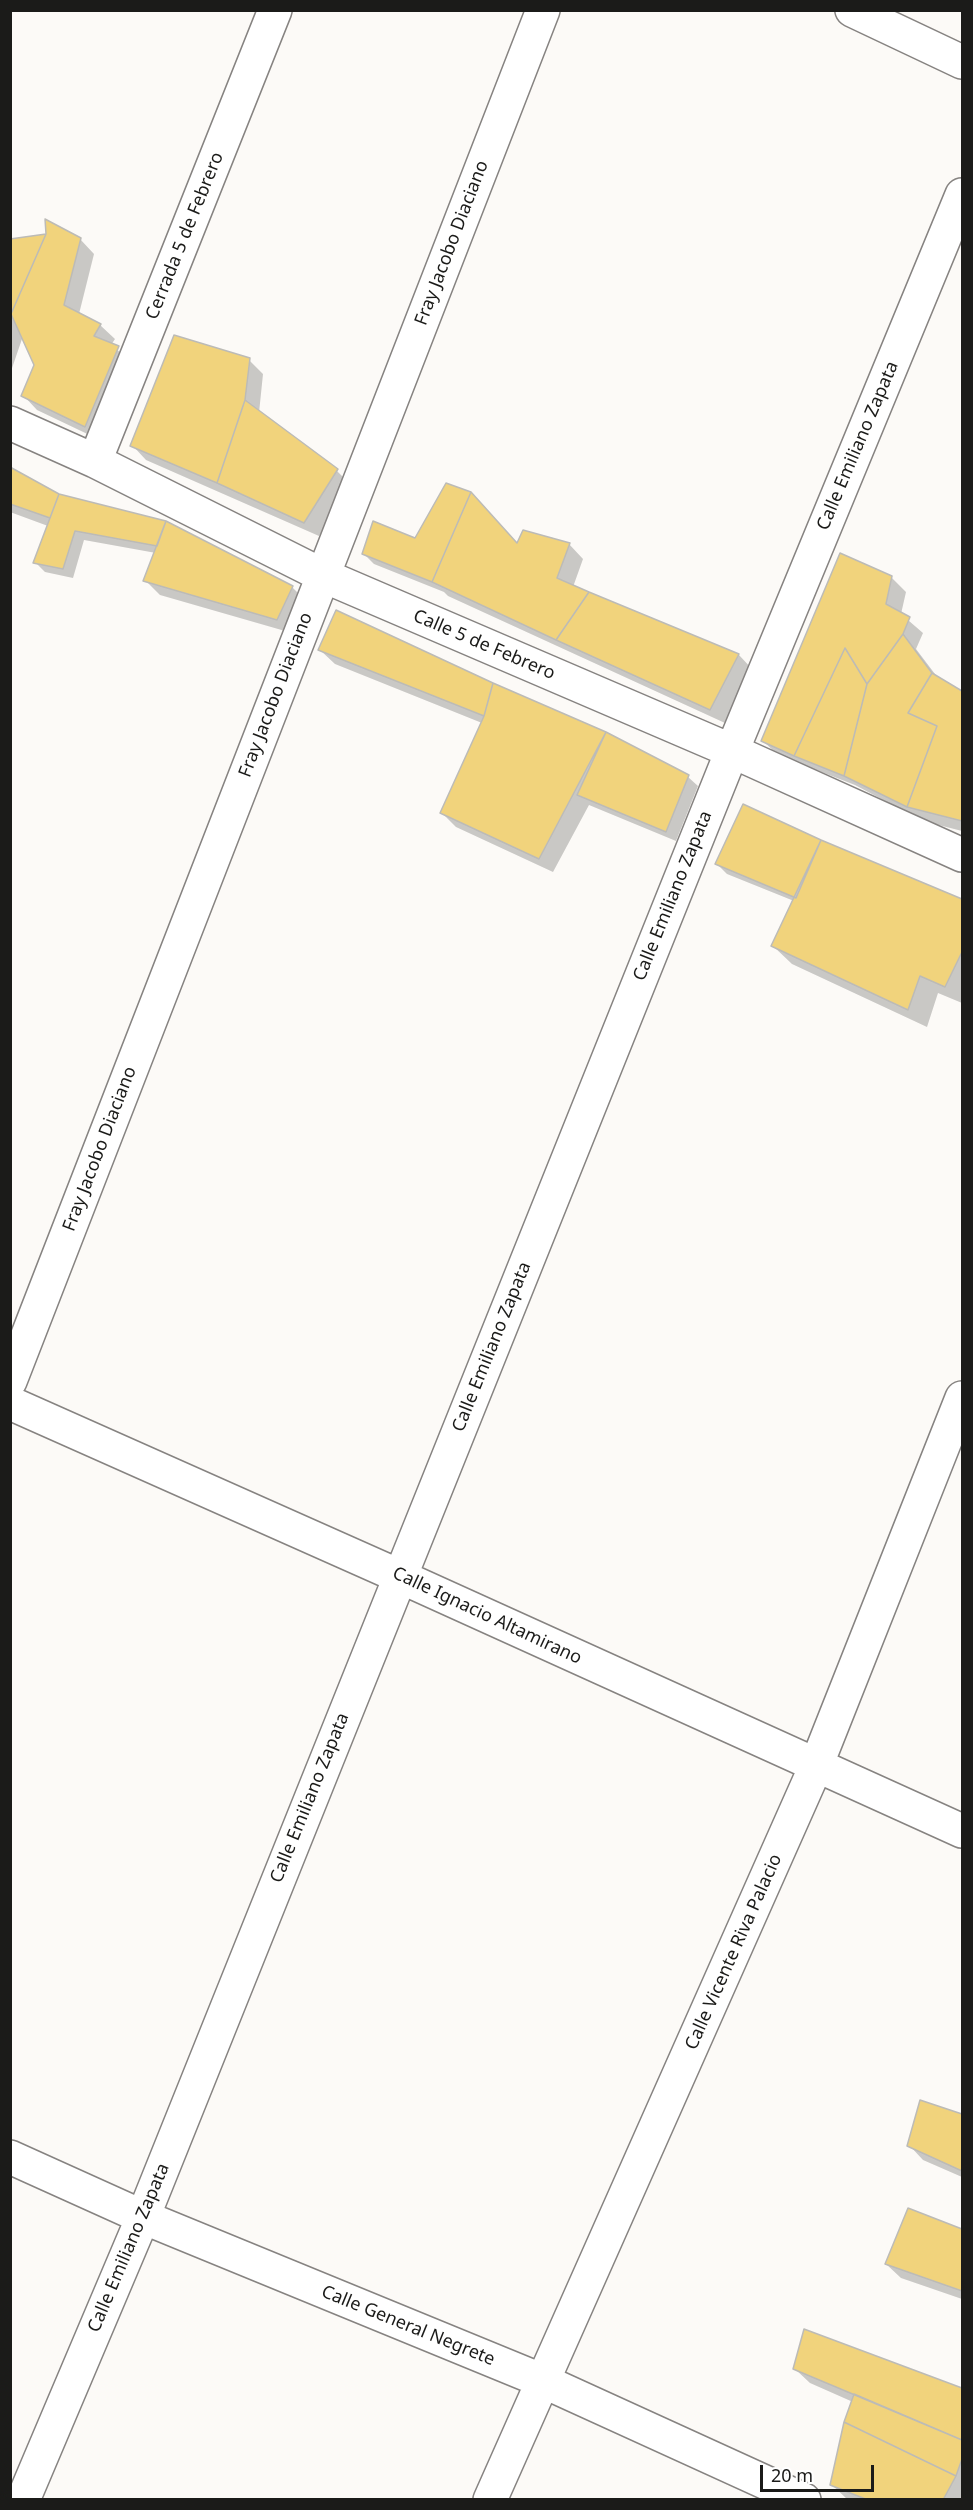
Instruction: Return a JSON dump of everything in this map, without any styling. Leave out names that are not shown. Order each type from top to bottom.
[{"type":"street","name":"Cerrada 5 de Febrero","points":[[94,461],[275,10]]},
{"type":"street","name":"Fray Jacobo Diaciano","points":[[10,1381],[543,10]]},
{"type":"street","points":[[852,10],[963,62]]},
{"type":"street","name":"Calle Emiliano Zapata","points":[[23,2499],[142,2217],[732,751],[963,195]]},
{"type":"street","name":"Calle 5 de Febrero","points":[[10,423],[94,461],[322,575],[732,751],[963,855]]},
{"type":"street","name":"Calle Vicente Riva Palacio","points":[[490,2499],[816,1766],[963,1398]]},
{"type":"street","name":"Calle Ignacio Altamirano","points":[[10,1403],[399,1575],[963,1832]]},
{"type":"street","name":"Calle General Negrete","points":[[10,2157],[142,2217],[543,2381],[804,2499]]},
{"type":"building","points":[[45,219],[81,238],[64,305],[101,324],[94,336],[119,346],[85,427],[21,396],[34,365],[11,314],[46,234]]},
{"type":"building","points":[[46,234],[11,314],[10,316],[10,239]]},
{"type":"building","points":[[174,335],[250,358],[245,400],[217,483],[130,446]]},
{"type":"building","points":[[245,400],[338,469],[304,523],[217,483]]},
{"type":"building","points":[[10,467],[59,494],[50,518],[10,504]]},
{"type":"building","points":[[446,483],[471,492],[432,582],[362,554],[373,521],[415,538]]},
{"type":"building","points":[[471,492],[517,543],[523,530],[570,543],[557,578],[589,592],[556,640],[432,582]]},
{"type":"building","points":[[59,494],[166,521],[157,546],[75,531],[63,569],[33,563]]},
{"type":"building","points":[[166,521],[293,586],[277,620],[143,581]]},
{"type":"building","points":[[840,553],[892,576],[886,604],[910,617],[903,634],[867,684],[845,648],[794,756],[761,741]]},
{"type":"building","points":[[589,592],[739,654],[710,710],[556,640]]},
{"type":"building","points":[[336,610],[493,683],[484,716],[318,650]]},
{"type":"building","points":[[903,634],[932,673],[908,713],[937,726],[907,807],[844,776],[867,684]]},
{"type":"building","points":[[845,648],[867,684],[844,776],[794,756]]},
{"type":"building","points":[[932,673],[962,691],[962,821],[907,807],[937,726],[908,713]]},
{"type":"building","points":[[493,683],[606,732],[539,859],[440,813],[484,716]]},
{"type":"building","points":[[606,732],[689,775],[666,832],[577,795]]},
{"type":"building","points":[[743,804],[821,840],[796,898],[715,864]]},
{"type":"building","points":[[821,840],[962,899],[962,952],[945,987],[920,976],[908,1010],[771,946]]},
{"type":"building","points":[[920,2100],[962,2114],[962,2171],[907,2146]]},
{"type":"building","points":[[908,2208],[962,2229],[962,2291],[885,2264]]},
{"type":"building","points":[[804,2329],[962,2388],[962,2440],[793,2369]]},
{"type":"building","points":[[854,2394],[962,2440],[962,2459],[956,2476],[844,2422]]},
{"type":"building","points":[[844,2422],[956,2476],[943,2500],[868,2500],[830,2485]]}]
